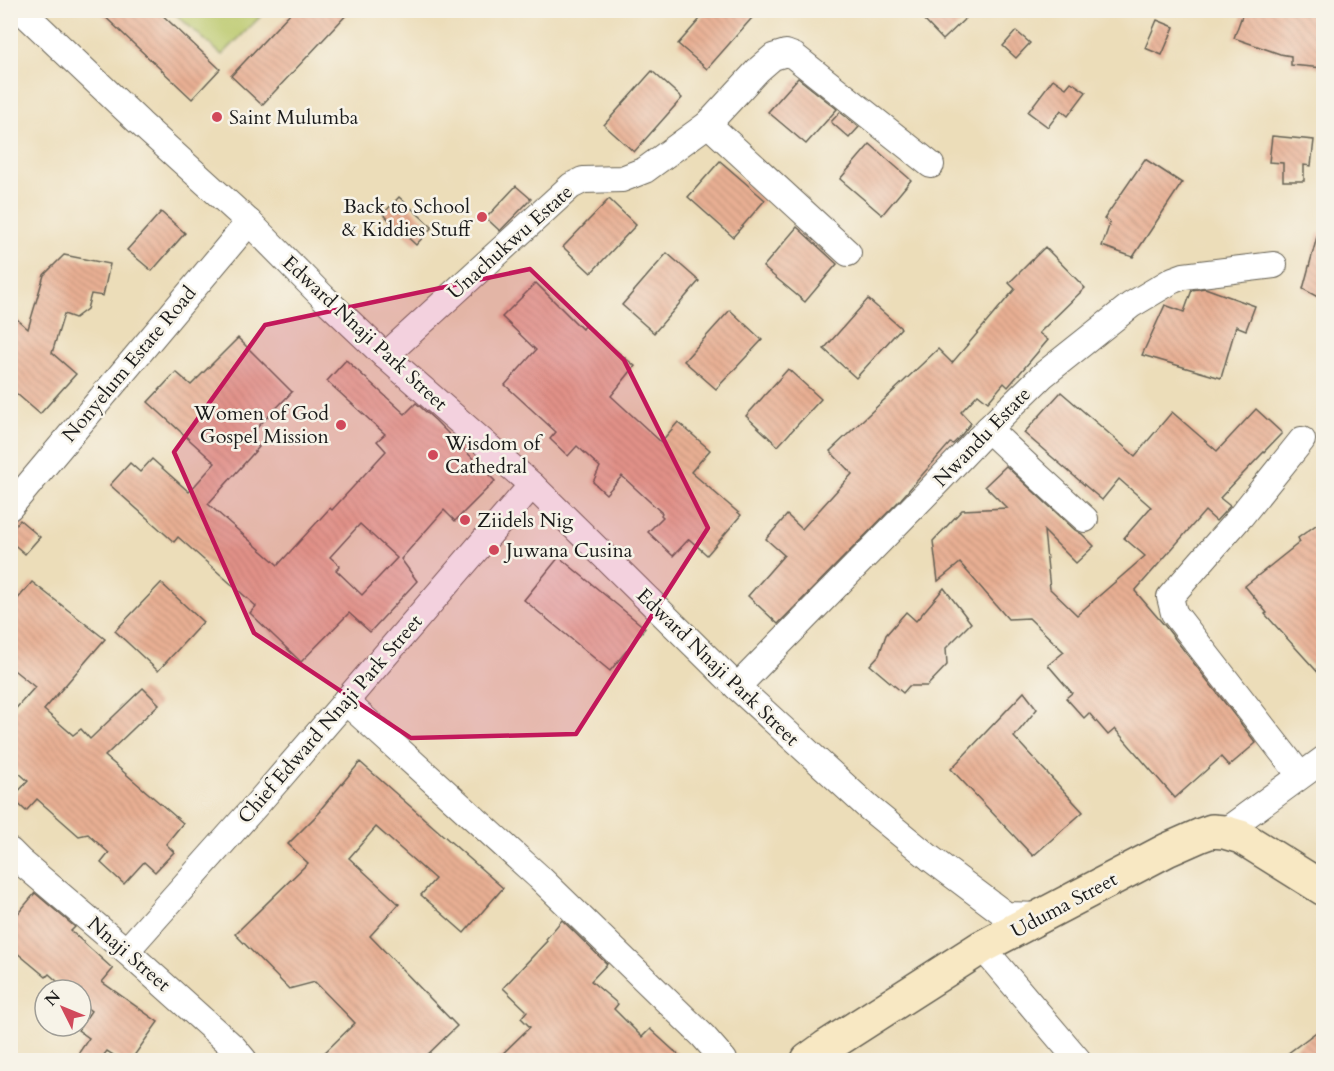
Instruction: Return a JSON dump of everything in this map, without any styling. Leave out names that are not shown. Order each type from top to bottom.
[{"type":"street","name":"Edward Nnaji Park Street","points":[[21,10],[249,222],[322,297],[385,356],[532,485],[807,753],[930,858],[1006,915],[1042,916]]},
{"type":"street","name":"Unachukwu Estate","points":[[385,356],[571,186],[583,180],[622,179],[645,170],[708,124],[773,57],[786,53],[794,56],[932,165]]},
{"type":"street","points":[[708,124],[848,253]]},
{"type":"street","name":"Nonyelum Estate Road","points":[[10,507],[249,222]]},
{"type":"street","name":"Nwandu Estate","points":[[737,687],[1043,375],[1131,305],[1184,276],[1274,265]]},
{"type":"street","points":[[988,429],[1085,519]]},
{"type":"street","points":[[1300,776],[1174,613],[1170,597],[1241,516],[1302,440]]},
{"type":"street","name":"Chief Edward Nnaji Park Street","points":[[126,951],[258,803],[532,485]]},
{"type":"street","points":[[345,701],[539,877],[703,1036],[724,1060]]},
{"type":"street","name":"Uduma Street","points":[[808,1060],[982,947],[1167,850],[1212,831],[1224,832],[1323,759]]},
{"type":"street","points":[[1224,832],[1241,837],[1323,889]]},
{"type":"street","name":"Nnaji Street","points":[[14,863],[126,951],[235,1056]]},
{"type":"street","points":[[982,947],[1078,1060]]},
{"type":"highlighted area","points":[[530,269],[624,360],[708,528],[576,734],[411,738],[254,633],[174,452],[265,325]]},
{"type":"green space","points":[[172,11],[266,11],[222,55]]},
{"type":"building","points":[[98,10],[157,10],[220,69],[192,99]]},
{"type":"building","points":[[293,10],[351,10],[262,105],[231,76]]},
{"type":"building","points":[[708,10],[759,10],[707,69],[678,44]]},
{"type":"building","points":[[934,10],[974,10],[943,40],[924,20]]},
{"type":"building","points":[[1244,10],[1323,10],[1323,68],[1291,65],[1291,56],[1234,38]]},
{"type":"building","points":[[1157,20],[1174,27],[1162,55],[1145,48]]},
{"type":"building","points":[[1016,31],[1030,43],[1016,58],[1003,46]]},
{"type":"building","points":[[652,71],[682,98],[634,152],[604,125]]},
{"type":"building","points":[[798,78],[837,109],[806,144],[768,112]]},
{"type":"building","points":[[1053,79],[1066,88],[1071,82],[1086,92],[1068,116],[1061,110],[1048,127],[1028,112]]},
{"type":"building","points":[[840,112],[859,127],[849,138],[831,122]]},
{"type":"building","points":[[1272,136],[1314,140],[1311,166],[1304,165],[1304,181],[1283,181],[1283,163],[1269,162]]},
{"type":"building","points":[[870,144],[911,180],[882,215],[840,179]]},
{"type":"building","points":[[1145,159],[1182,183],[1133,257],[1102,246],[1110,223],[1104,219]]},
{"type":"building","points":[[720,161],[765,200],[733,237],[688,197]]},
{"type":"building","points":[[516,186],[531,199],[500,231],[486,218]]},
{"type":"building","points":[[399,197],[432,227],[416,245],[383,214]]},
{"type":"building","points":[[609,199],[636,225],[591,273],[563,247]]},
{"type":"building","points":[[161,212],[185,233],[152,271],[127,250]]},
{"type":"building","points":[[797,227],[837,264],[805,302],[763,267]]},
{"type":"building","points":[[1318,233],[1323,234],[1323,300],[1303,289]]},
{"type":"building","points":[[1045,247],[1085,288],[1039,333],[1048,340],[1008,387],[1004,383],[988,402],[978,394],[961,412],[971,423],[959,438],[953,444],[950,443],[901,499],[778,624],[748,596],[784,555],[766,539],[787,515],[802,529],[852,474],[830,451],[938,349],[952,363],[1015,289],[1009,283]]},
{"type":"building","points":[[667,253],[699,281],[654,333],[622,305]]},
{"type":"building","points":[[64,255],[110,264],[103,296],[91,294],[87,309],[75,318],[64,314],[52,353],[76,374],[40,414],[10,388],[10,313],[28,329],[44,275]]},
{"type":"building","points":[[536,283],[582,329],[585,325],[635,366],[611,396],[661,442],[678,422],[710,450],[691,472],[741,515],[707,555],[689,539],[673,556],[648,532],[663,517],[662,513],[622,476],[606,494],[593,482],[600,467],[577,446],[568,456],[550,439],[556,432],[505,385],[536,350],[502,317]]},
{"type":"building","points":[[1205,288],[1255,306],[1246,330],[1236,326],[1221,378],[1142,355],[1165,305],[1184,312],[1192,290]]},
{"type":"building","points":[[868,299],[901,328],[856,378],[824,349]]},
{"type":"building","points":[[730,310],[762,340],[716,389],[684,361]]},
{"type":"building","points":[[238,338],[292,392],[248,437],[259,447],[208,504],[278,565],[386,451],[377,441],[385,434],[327,381],[346,360],[405,414],[416,403],[495,481],[455,521],[444,510],[401,559],[417,581],[370,632],[349,613],[301,662],[250,613],[256,606],[178,537],[174,542],[110,485],[130,463],[140,472],[152,459],[189,492],[215,463],[148,402],[176,372],[191,385]],"holes":[[[360,524],[397,558],[362,595],[336,570],[340,566],[330,557]]]},
{"type":"building","points":[[788,369],[821,399],[778,446],[746,416]]},
{"type":"building","points":[[1061,392],[1135,456],[1172,412],[1217,451],[1256,409],[1282,433],[1220,498],[1230,506],[1216,521],[1205,511],[1135,591],[1256,743],[1229,766],[1221,757],[1175,798],[1115,729],[1108,735],[1089,713],[1084,718],[1066,698],[1072,693],[1048,665],[1064,652],[1029,618],[1008,619],[960,563],[938,581],[933,541],[962,510],[1007,508],[985,486],[1006,466],[1094,546],[1076,563],[1044,531],[1050,589],[1077,615],[1145,556],[1124,538],[1151,507],[1119,479],[1102,500],[1024,433]]},
{"type":"building","points":[[20,520],[40,537],[25,554],[10,541],[10,532]]},
{"type":"building","points":[[1323,520],[1323,678],[1265,614],[1267,613],[1245,586],[1300,542],[1298,538]]},
{"type":"building","points":[[559,557],[645,628],[610,671],[524,600]]},
{"type":"building","points":[[32,582],[105,639],[44,710],[73,735],[81,729],[90,739],[143,688],[159,704],[105,756],[183,823],[166,844],[174,852],[155,872],[144,862],[124,884],[101,863],[109,853],[88,834],[79,836],[37,799],[26,811],[12,798],[28,781],[10,765],[10,715],[35,687],[10,667],[10,608]]},
{"type":"building","points":[[161,583],[203,622],[158,671],[115,631]]},
{"type":"building","points":[[944,588],[971,623],[946,648],[947,665],[927,686],[909,686],[903,693],[870,665],[879,655],[886,635],[906,612],[916,621]]},
{"type":"building","points":[[1024,692],[1037,709],[1014,737],[1083,812],[1033,856],[951,769]]},
{"type":"building","points":[[360,762],[503,888],[464,933],[421,895],[435,879],[376,827],[349,858],[399,904],[370,936],[457,1026],[422,1060],[317,1060],[355,1023],[315,982],[289,989],[235,934],[308,863],[288,844],[321,811]]},
{"type":"building","points":[[35,893],[75,927],[71,931],[113,969],[102,982],[158,1022],[131,1060],[121,1060],[107,1051],[100,1060],[74,1060],[89,1038],[93,1038],[93,978],[54,978],[49,974],[46,977],[10,947],[10,923]]},
{"type":"building","points":[[562,920],[607,964],[591,981],[618,1004],[614,1009],[642,1037],[650,1029],[684,1060],[496,1060],[530,1027],[521,1018],[527,1011],[503,988],[547,941],[546,939]]},
{"type":"building","points":[[1323,1027],[1323,1060],[1279,1060]]},
{"type":"place","name":"Saint Mulumba","points":[[217,117]]},
{"type":"place","name":"Back to School & Kiddies Stuff","points":[[482,217]]},
{"type":"place","name":"Women of God Gospel Mission","points":[[341,425]]},
{"type":"place","name":"Wisdom of Cathedral","points":[[433,455]]},
{"type":"place","name":"Ziidels Nig","points":[[465,520]]},
{"type":"place","name":"Juwana Cusina","points":[[494,550]]}]
